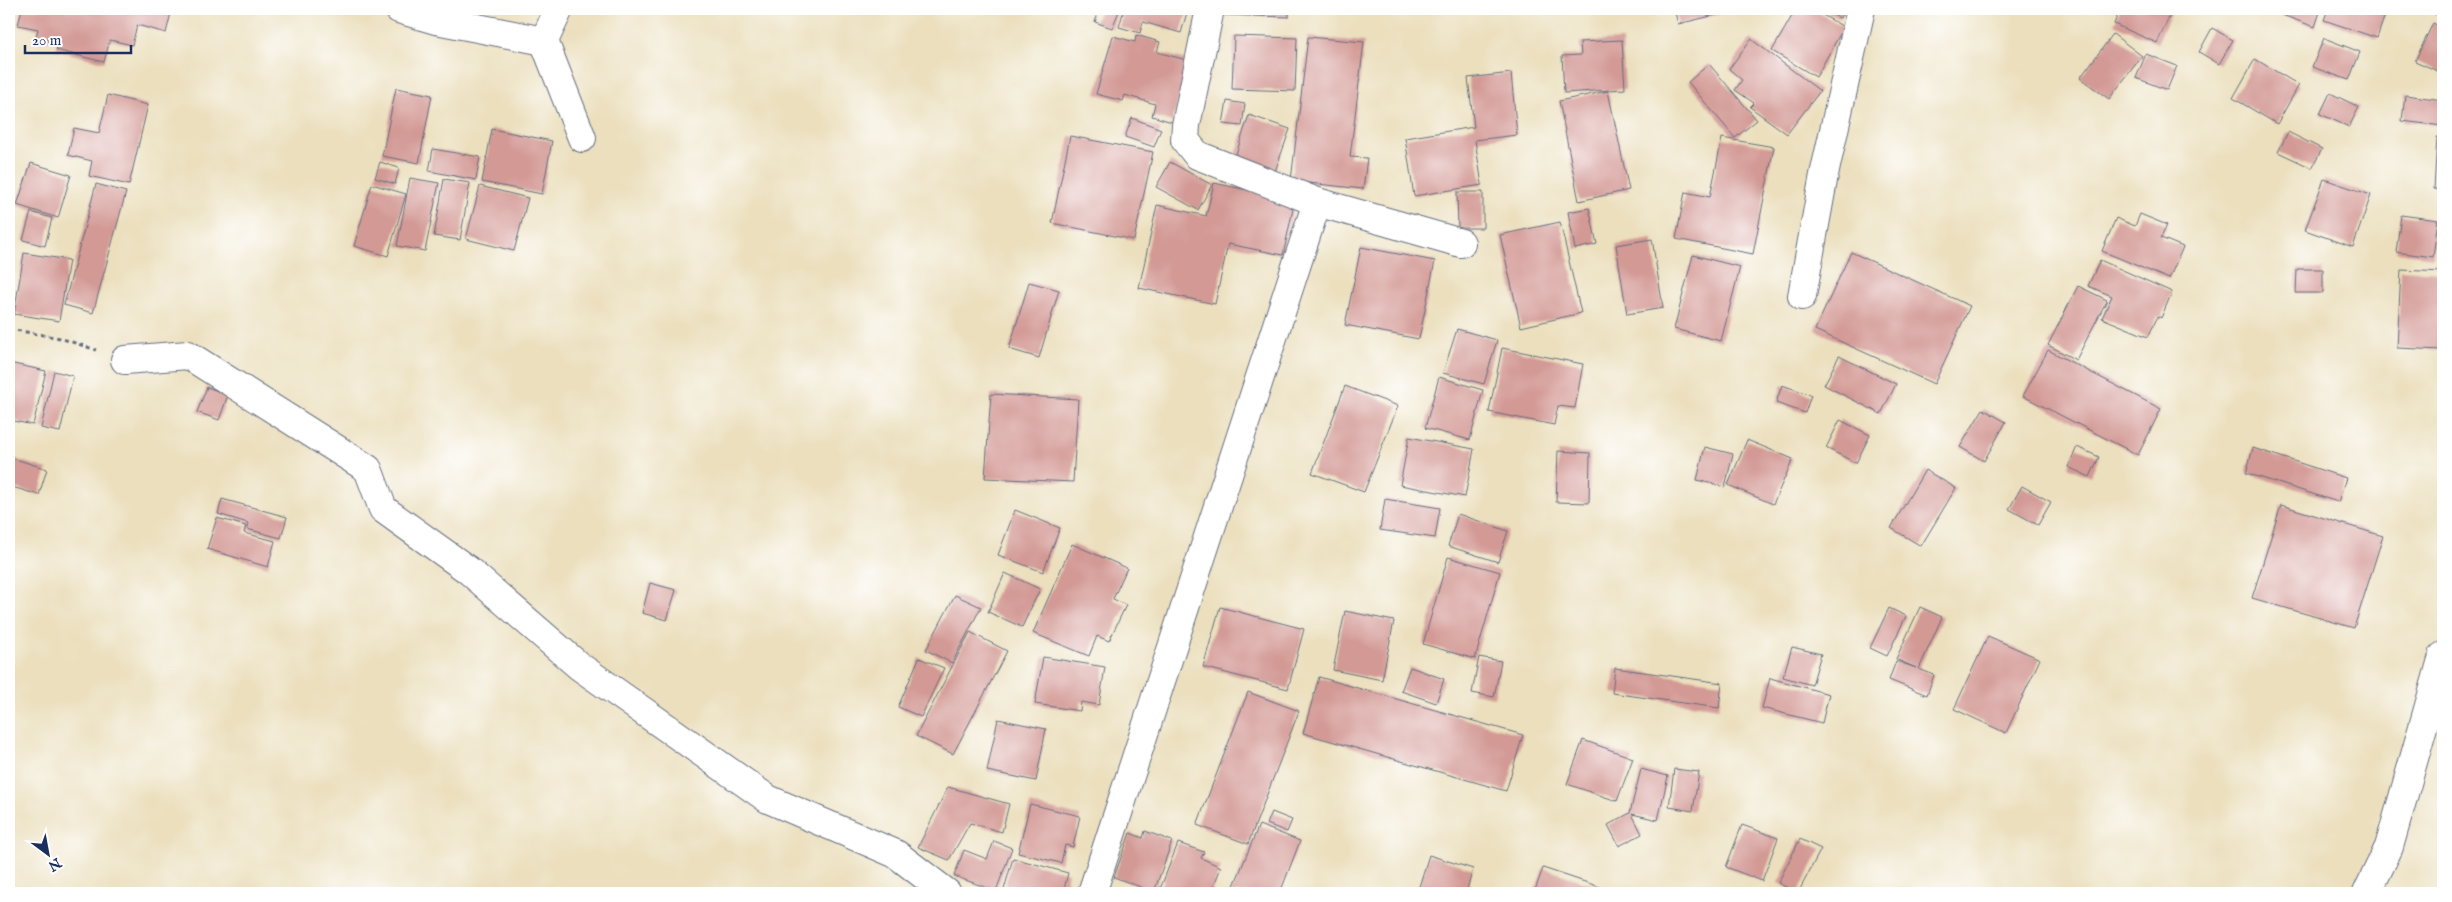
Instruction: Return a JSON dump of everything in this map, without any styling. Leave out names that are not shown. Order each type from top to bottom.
[{"type":"street","points":[[399,9],[436,20],[544,40]]},
{"type":"street","points":[[559,9],[544,40],[582,138]]},
{"type":"street","points":[[1210,9],[1186,126],[1185,140],[1197,156],[1316,202],[1461,243]]},
{"type":"street","points":[[1802,296],[1824,175],[1861,9]]},
{"type":"street","points":[[1092,893],[1316,202]]},
{"type":"street","points":[[125,360],[188,355],[368,469],[383,509],[468,570],[579,666],[768,799],[896,854],[947,893]]},
{"type":"street","points":[[2367,893],[2388,847],[2443,656]]},
{"type":"path","points":[[9,329],[60,338],[125,360]]},
{"type":"building","points":[[22,9],[172,9],[166,33],[137,25],[132,45],[110,40],[104,62],[56,50],[58,42],[36,37],[38,29],[18,25]]},
{"type":"building","points":[[1100,9],[1120,9],[1112,28],[1095,22]]},
{"type":"building","points":[[1124,9],[1188,9],[1181,33],[1143,22],[1140,33],[1119,27]]},
{"type":"building","points":[[1221,9],[1289,9],[1289,17],[1221,15]]},
{"type":"building","points":[[1674,9],[1719,9],[1720,14],[1678,24]]},
{"type":"building","points":[[1796,9],[1812,9],[1844,27],[1816,77],[1772,51]]},
{"type":"building","points":[[1820,9],[1844,9],[1840,18]]},
{"type":"building","points":[[2120,9],[2173,9],[2157,43],[2114,24]]},
{"type":"building","points":[[2271,9],[2321,9],[2315,27],[2271,11]]},
{"type":"building","points":[[2328,9],[2387,9],[2377,38],[2324,20]]},
{"type":"building","points":[[2425,9],[2443,9],[2443,18]]},
{"type":"building","points":[[2433,23],[2443,28],[2442,73],[2415,61]]},
{"type":"building","points":[[2212,28],[2233,40],[2219,64],[2199,52]]},
{"type":"building","points":[[2113,34],[2142,56],[2109,99],[2080,78]]},
{"type":"building","points":[[1136,35],[1160,42],[1157,52],[1190,61],[1172,122],[1152,116],[1155,104],[1125,95],[1123,101],[1096,94],[1113,36],[1135,42]]},
{"type":"building","points":[[1234,36],[1297,38],[1295,91],[1232,89]]},
{"type":"building","points":[[1308,37],[1364,42],[1350,157],[1367,158],[1363,189],[1291,181]]},
{"type":"building","points":[[2324,38],[2360,52],[2349,80],[2312,67]]},
{"type":"building","points":[[1751,39],[1820,91],[1787,134],[1750,107],[1754,103],[1735,90],[1742,80],[1729,69]]},
{"type":"building","points":[[1622,40],[1625,89],[1564,93],[1562,56],[1581,55],[1580,42]]},
{"type":"building","points":[[2146,54],[2177,66],[2167,90],[2136,78]]},
{"type":"building","points":[[2255,59],[2299,85],[2277,124],[2233,98]]},
{"type":"building","points":[[1709,64],[1757,120],[1735,138],[1688,82]]},
{"type":"building","points":[[1511,73],[1517,135],[1475,140],[1482,185],[1414,196],[1405,138],[1474,127],[1468,78]]},
{"type":"building","points":[[396,88],[432,95],[419,163],[382,156]]},
{"type":"building","points":[[1608,91],[1629,190],[1579,201],[1559,101]]},
{"type":"building","points":[[2330,93],[2359,107],[2349,127],[2320,114]]},
{"type":"building","points":[[108,95],[148,105],[129,185],[89,176],[92,161],[68,155],[74,128],[99,133]]},
{"type":"building","points":[[2405,95],[2443,100],[2443,126],[2402,121]]},
{"type":"building","points":[[1227,101],[1245,104],[1242,126],[1223,124]]},
{"type":"building","points":[[1249,115],[1290,129],[1273,177],[1233,163]]},
{"type":"building","points":[[1132,118],[1161,129],[1154,147],[1125,137]]},
{"type":"building","points":[[492,129],[552,141],[542,194],[482,182]]},
{"type":"building","points":[[2288,132],[2322,149],[2312,168],[2278,152]]},
{"type":"building","points":[[1070,136],[1153,152],[1134,240],[1052,223]]},
{"type":"building","points":[[2437,137],[2443,137],[2443,190],[2434,189]]},
{"type":"building","points":[[1722,138],[1774,147],[1753,254],[1676,239],[1685,192],[1710,197]]},
{"type":"building","points":[[433,149],[480,157],[476,180],[429,171]]},
{"type":"building","points":[[380,162],[399,168],[395,184],[375,178]]},
{"type":"building","points":[[1170,162],[1212,185],[1198,210],[1156,187]]},
{"type":"building","points":[[31,163],[71,175],[58,218],[17,205]]},
{"type":"building","points":[[410,178],[439,183],[425,251],[397,246]]},
{"type":"building","points":[[444,179],[470,183],[460,240],[434,236]]},
{"type":"building","points":[[2324,179],[2371,195],[2353,247],[2305,230]]},
{"type":"building","points":[[1214,183],[1295,200],[1283,255],[1228,244],[1215,304],[1139,288],[1157,205],[1206,216]]},
{"type":"building","points":[[96,184],[126,192],[93,313],[64,305]]},
{"type":"building","points":[[372,184],[406,194],[388,256],[354,246]]},
{"type":"building","points":[[480,186],[528,198],[514,251],[466,239]]},
{"type":"building","points":[[1457,192],[1483,192],[1483,228],[1458,228]]},
{"type":"building","points":[[1589,208],[1597,244],[1575,249],[1568,212]]},
{"type":"building","points":[[31,212],[52,218],[45,246],[23,240]]},
{"type":"building","points":[[2140,214],[2167,225],[2161,238],[2183,247],[2169,279],[2102,251],[2116,218],[2135,226]]},
{"type":"building","points":[[2401,215],[2438,220],[2433,257],[2396,252]]},
{"type":"building","points":[[1560,222],[1581,313],[1521,327],[1500,235]]},
{"type":"building","points":[[1652,239],[1663,308],[1627,314],[1616,245]]},
{"type":"building","points":[[1361,247],[1435,261],[1419,339],[1345,325]]},
{"type":"building","points":[[1851,252],[1970,306],[1934,384],[1815,330]]},
{"type":"building","points":[[24,253],[69,260],[59,321],[14,314]]},
{"type":"building","points":[[1693,255],[1740,267],[1721,341],[1674,329]]},
{"type":"building","points":[[2100,260],[2172,292],[2161,318],[2158,316],[2148,337],[2102,318],[2112,296],[2088,286]]},
{"type":"building","points":[[2297,269],[2323,269],[2323,293],[2296,293]]},
{"type":"building","points":[[2401,270],[2443,272],[2443,350],[2397,348]]},
{"type":"building","points":[[1029,282],[1059,290],[1039,358],[1009,349]]},
{"type":"building","points":[[2078,286],[2107,300],[2076,360],[2048,345]]},
{"type":"building","points":[[1457,329],[1497,340],[1484,384],[1443,373]]},
{"type":"building","points":[[1502,348],[1583,364],[1575,408],[1558,406],[1554,425],[1489,412]]},
{"type":"building","points":[[2048,350],[2161,409],[2138,455],[2023,396]]},
{"type":"building","points":[[1839,356],[1896,384],[1881,414],[1824,385]]},
{"type":"building","points":[[9,363],[46,371],[33,425],[9,420]]},
{"type":"building","points":[[54,371],[73,376],[60,432],[41,428]]},
{"type":"building","points":[[1439,377],[1483,390],[1470,440],[1425,428]]},
{"type":"building","points":[[1782,385],[1811,395],[1805,413],[1776,403]]},
{"type":"building","points":[[1345,386],[1398,406],[1364,492],[1312,473]]},
{"type":"building","points":[[207,387],[228,395],[219,420],[197,412]]},
{"type":"building","points":[[991,394],[1078,399],[1073,482],[985,478]]},
{"type":"building","points":[[1983,409],[2006,422],[1984,461],[1960,447]]},
{"type":"building","points":[[1840,420],[1870,435],[1856,463],[1826,448]]},
{"type":"building","points":[[1409,437],[1474,449],[1465,497],[1400,485]]},
{"type":"building","points":[[1747,440],[1793,459],[1773,504],[1728,485]]},
{"type":"building","points":[[1705,447],[1733,454],[1725,487],[1697,480]]},
{"type":"building","points":[[2077,447],[2099,457],[2090,477],[2068,467]]},
{"type":"building","points":[[2253,448],[2346,478],[2338,502],[2246,473]]},
{"type":"building","points":[[1558,451],[1590,453],[1589,503],[1556,502]]},
{"type":"building","points":[[9,457],[47,469],[39,495],[9,486]]},
{"type":"building","points":[[1925,470],[1956,488],[1921,546],[1891,528]]},
{"type":"building","points":[[2022,486],[2051,502],[2038,525],[2009,509]]},
{"type":"building","points":[[222,499],[287,517],[281,538],[247,529],[248,523],[218,514]]},
{"type":"building","points":[[1385,499],[1440,508],[1435,538],[1380,530]]},
{"type":"building","points":[[2281,505],[2383,536],[2354,628],[2252,598]]},
{"type":"building","points":[[1015,510],[1060,528],[1043,572],[998,555]]},
{"type":"building","points":[[1458,514],[1508,531],[1498,562],[1448,546]]},
{"type":"building","points":[[217,518],[246,526],[244,533],[275,541],[268,567],[207,549]]},
{"type":"building","points":[[1072,544],[1127,568],[1113,599],[1126,605],[1109,641],[1097,636],[1089,656],[1033,633]]},
{"type":"building","points":[[1448,557],[1500,572],[1475,659],[1423,644]]},
{"type":"building","points":[[1005,573],[1040,589],[1022,627],[988,612]]},
{"type":"building","points":[[650,583],[676,590],[667,620],[642,613]]},
{"type":"building","points":[[955,595],[981,607],[952,663],[926,650]]},
{"type":"building","points":[[1220,607],[1304,629],[1288,689],[1203,667]]},
{"type":"building","points":[[1920,607],[1942,617],[1919,669],[1934,675],[1927,695],[1889,680],[1896,661],[1916,668],[1896,659]]},
{"type":"building","points":[[1889,608],[1906,616],[1887,656],[1870,648]]},
{"type":"building","points":[[1345,611],[1394,621],[1382,680],[1333,670]]},
{"type":"building","points":[[970,632],[1007,651],[953,754],[916,736]]},
{"type":"building","points":[[1988,636],[2040,659],[2006,733],[1954,709]]},
{"type":"building","points":[[1792,647],[1821,654],[1812,685],[1783,677]]},
{"type":"building","points":[[1043,657],[1105,667],[1099,705],[1081,702],[1080,711],[1035,704]]},
{"type":"building","points":[[1479,657],[1501,661],[1494,697],[1472,693]]},
{"type":"building","points":[[919,658],[944,668],[921,717],[898,707]]},
{"type":"building","points":[[1410,667],[1444,679],[1436,703],[1401,691]]},
{"type":"building","points":[[1615,668],[1722,683],[1719,708],[1612,693]]},
{"type":"building","points":[[1319,677],[1523,735],[1506,791],[1303,733]]},
{"type":"building","points":[[1770,678],[1829,694],[1822,723],[1762,708]]},
{"type":"building","points":[[1248,692],[1299,711],[1248,844],[1197,825]]},
{"type":"building","points":[[998,719],[1046,729],[1036,781],[987,771]]},
{"type":"building","points":[[1583,740],[1633,758],[1617,801],[1567,784]]},
{"type":"building","points":[[1641,769],[1668,776],[1658,820],[1632,814],[1642,834],[1619,846],[1608,825],[1630,813]]},
{"type":"building","points":[[1674,769],[1699,772],[1693,811],[1669,807]]},
{"type":"building","points":[[948,787],[1009,804],[1002,832],[970,823],[949,860],[918,847]]},
{"type":"building","points":[[1030,804],[1080,816],[1073,847],[1065,845],[1061,863],[1018,853]]},
{"type":"building","points":[[1272,812],[1292,820],[1287,832],[1267,824]]},
{"type":"building","points":[[1259,825],[1300,841],[1280,893],[1231,893]]},
{"type":"building","points":[[1742,825],[1778,838],[1762,881],[1726,867]]},
{"type":"building","points":[[1145,831],[1172,841],[1154,892],[1114,877],[1130,833],[1143,838]]},
{"type":"building","points":[[1800,839],[1821,849],[1798,893],[1778,883]]},
{"type":"building","points":[[994,841],[1012,848],[996,891],[954,876],[964,850],[987,859]]},
{"type":"building","points":[[1178,843],[1204,852],[1201,858],[1221,867],[1211,893],[1159,892]]},
{"type":"building","points":[[1429,855],[1473,869],[1466,893],[1417,893]]},
{"type":"building","points":[[1013,858],[1068,873],[1063,893],[1003,893]]},
{"type":"building","points":[[1543,868],[1603,888],[1601,893],[1534,893]]}]
